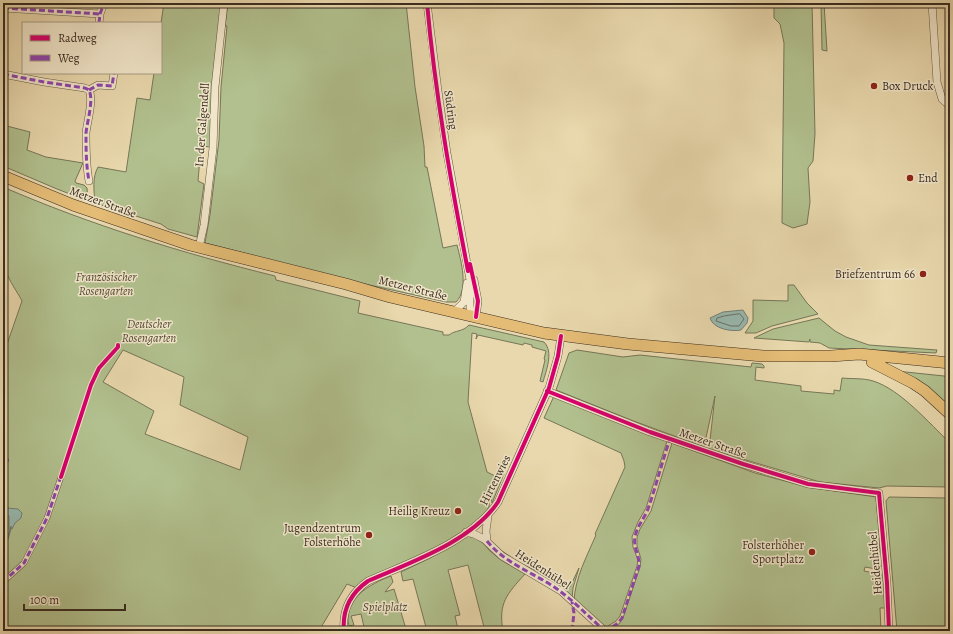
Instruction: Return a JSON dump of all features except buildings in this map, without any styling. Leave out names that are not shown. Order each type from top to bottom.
[{"type":"main road","name":"Metzer Straße","points":[[3,176],[73,206],[200,247],[346,284],[390,297],[561,336],[628,344],[763,356],[831,356],[858,354],[950,363]]},
{"type":"main road","name":"Metzer Straße","points":[[831,356],[842,359],[946,369],[950,371]]},
{"type":"main road","points":[[872,362],[919,387],[950,414]]},
{"type":"street","points":[[99,22],[104,3]]},
{"type":"street","name":"In der Galgendell","points":[[200,247],[213,148],[215,87],[224,3]]},
{"type":"street","name":"Südring","points":[[427,3],[447,153],[471,288],[470,308],[474,316]]},
{"type":"street","points":[[932,3],[937,82],[942,99],[950,106]]},
{"type":"street","points":[[3,8],[100,14]]},
{"type":"street","points":[[3,74],[85,88],[89,90],[91,98],[86,138],[89,180]]},
{"type":"street","points":[[89,90],[98,85],[112,86],[114,74]]},
{"type":"street","name":"Südring","points":[[459,220],[478,301],[474,316]]},
{"type":"street","name":"Südring","points":[[454,312],[464,302],[468,271]]},
{"type":"street","name":"Hirtenwies","points":[[344,631],[344,615],[346,608],[354,593],[361,585],[435,551],[482,522],[498,502],[548,391],[558,356],[561,336]]},
{"type":"street","name":"Metzer Straße","points":[[548,391],[656,434],[743,464],[808,484],[879,493]]},
{"type":"street","points":[[3,582],[24,563],[47,518],[61,477]]},
{"type":"street","name":"Heidenhübel","points":[[879,493],[889,631]]},
{"type":"street","points":[[487,541],[486,531],[488,515]]},
{"type":"street","name":"Heidenhübel","points":[[466,532],[474,534],[487,541],[502,556],[561,591],[606,631]]},
{"type":"green space","points":[[164,3],[222,3],[210,147],[201,146],[198,181],[204,184],[197,237],[168,229],[161,224],[95,203],[94,180],[98,167],[126,172],[137,98],[150,100],[154,74],[162,74],[161,22]]},
{"type":"green space","points":[[228,3],[406,3],[415,87],[424,146],[425,167],[427,167],[443,248],[457,245],[462,267],[462,290],[456,302],[446,302],[347,280],[205,243],[219,140],[221,87],[227,26],[225,26]]},
{"type":"green space","points":[[774,3],[812,3],[815,134],[813,161],[808,168],[810,202],[807,224],[793,228],[782,223],[784,43],[780,24],[774,18]]},
{"type":"green space","points":[[821,3],[824,3],[827,51],[822,50]]},
{"type":"green space","points":[[3,125],[30,132],[27,150],[46,157],[83,163],[75,181],[76,183],[84,185],[87,188],[88,201],[3,166]]},
{"type":"green space","points":[[3,187],[103,226],[171,248],[275,276],[276,280],[360,301],[358,313],[443,332],[443,335],[449,335],[464,329],[469,325],[544,342],[547,346],[549,356],[547,367],[543,382],[540,381],[546,351],[524,343],[523,345],[478,335],[476,339],[477,334],[472,333],[468,402],[487,472],[495,476],[504,474],[492,503],[490,491],[488,491],[490,496],[489,507],[475,527],[357,588],[347,584],[320,629],[321,631],[3,631],[3,353],[22,301],[7,274],[5,263],[7,258],[3,252]],"holes":[[[123,350],[184,377],[180,405],[248,437],[240,470],[145,434],[154,411],[103,382]]]},
{"type":"green space","points":[[788,285],[794,285],[807,303],[818,314],[772,326],[756,333],[745,333],[753,321],[753,300],[788,301]]},
{"type":"green space","points":[[819,318],[835,331],[846,337],[869,345],[937,350],[936,353],[829,348],[820,343],[810,342],[810,339],[809,342],[754,338],[773,329]]},
{"type":"green space","points":[[577,350],[623,357],[640,355],[751,367],[752,363],[762,364],[764,368],[756,367],[755,380],[801,386],[801,391],[834,394],[834,390],[840,391],[842,378],[873,381],[894,391],[904,399],[950,443],[950,487],[887,486],[879,488],[820,482],[709,449],[715,396],[704,447],[556,390],[569,353]]},
{"type":"green space","points":[[896,371],[944,376],[950,378],[950,410]]},
{"type":"green space","points":[[554,396],[667,441],[646,508],[632,537],[633,547],[638,560],[637,566],[620,616],[616,621],[605,628],[574,601],[575,592],[579,576],[596,535],[595,534],[625,467],[624,461],[621,453],[544,418]]},
{"type":"green space","points":[[672,443],[755,473],[807,487],[876,497],[880,541],[878,564],[881,567],[876,569],[865,567],[864,571],[883,575],[885,608],[880,608],[881,631],[608,630],[619,624],[623,618],[640,567],[641,559],[637,546],[637,537],[651,511]]},
{"type":"green space","points":[[889,497],[947,498],[950,515],[950,631],[897,631],[886,501]]},
{"type":"green space","points":[[470,535],[483,543],[501,560],[525,574],[513,587],[505,600],[502,613],[503,631],[485,631],[468,565],[448,570],[460,615],[455,616],[458,629],[463,627],[464,631],[427,631],[413,579],[403,581],[401,572],[430,558]]},
{"type":"green space","points":[[496,547],[520,563],[570,587],[579,568],[573,588],[572,599],[509,557]]},
{"type":"green space","name":"Spielplatz","points":[[391,576],[393,582],[385,592],[394,589],[406,629],[400,631],[365,631],[361,614],[351,616],[354,625],[349,626],[348,616],[354,600],[367,588]]},
{"type":"water","points":[[743,310],[748,318],[747,323],[741,330],[733,331],[723,329],[715,325],[710,318],[723,312]]},
{"type":"water","points":[[7,508],[18,509],[22,513],[21,518],[15,523],[12,529],[9,529],[9,516],[6,514]]},
{"type":"waterway","points":[[3,544],[8,538],[11,527]]},
{"type":"marked path","points":[[99,22],[104,3]]},
{"type":"marked path","points":[[3,8],[100,14]]},
{"type":"marked path","points":[[3,74],[85,88],[89,90],[91,105],[86,133],[89,181]]},
{"type":"marked path","points":[[89,90],[98,85],[112,86],[114,74]]},
{"type":"marked path","points":[[604,630],[614,626],[622,618],[639,566],[639,559],[635,545],[636,533],[648,509],[670,439]]},
{"type":"marked path","points":[[3,461],[9,460]]},
{"type":"marked path","points":[[3,582],[24,563],[47,518],[62,473]]},
{"type":"marked path","points":[[487,541],[503,557],[561,592],[605,631]]},
{"type":"marked path","points":[[572,602],[574,613],[572,631]]},
{"type":"cycle path","points":[[427,3],[434,70],[444,138],[468,271]]},
{"type":"cycle path","points":[[470,264],[478,301],[476,317]]},
{"type":"cycle path","points":[[344,631],[346,609],[352,597],[362,586],[368,581],[421,558],[456,540],[472,529],[498,502],[549,388],[558,356],[561,336]]},
{"type":"cycle path","points":[[61,477],[91,385],[99,368],[118,347],[118,345]]},
{"type":"cycle path","points":[[547,391],[650,432],[743,464],[808,484],[879,493],[887,583],[889,631]]},
{"type":"place","name":"Box Druck","points":[[874,86]]},
{"type":"place","name":"End","points":[[910,178]]},
{"type":"place","name":"Briefzentrum 66","points":[[923,274]]},
{"type":"place","name":"Heilig Kreuz","points":[[458,511]]},
{"type":"place","name":"Jugendzentrum Folsterhöhe","points":[[369,535]]},
{"type":"place","name":"Folsterhöher Sportplatz","points":[[812,552]]},
{"type":"park label","name":"Französischer Rosengarten","points":[[106,284]]},
{"type":"park label","name":"Deutscher Rosengarten","points":[[149,331]]}]
